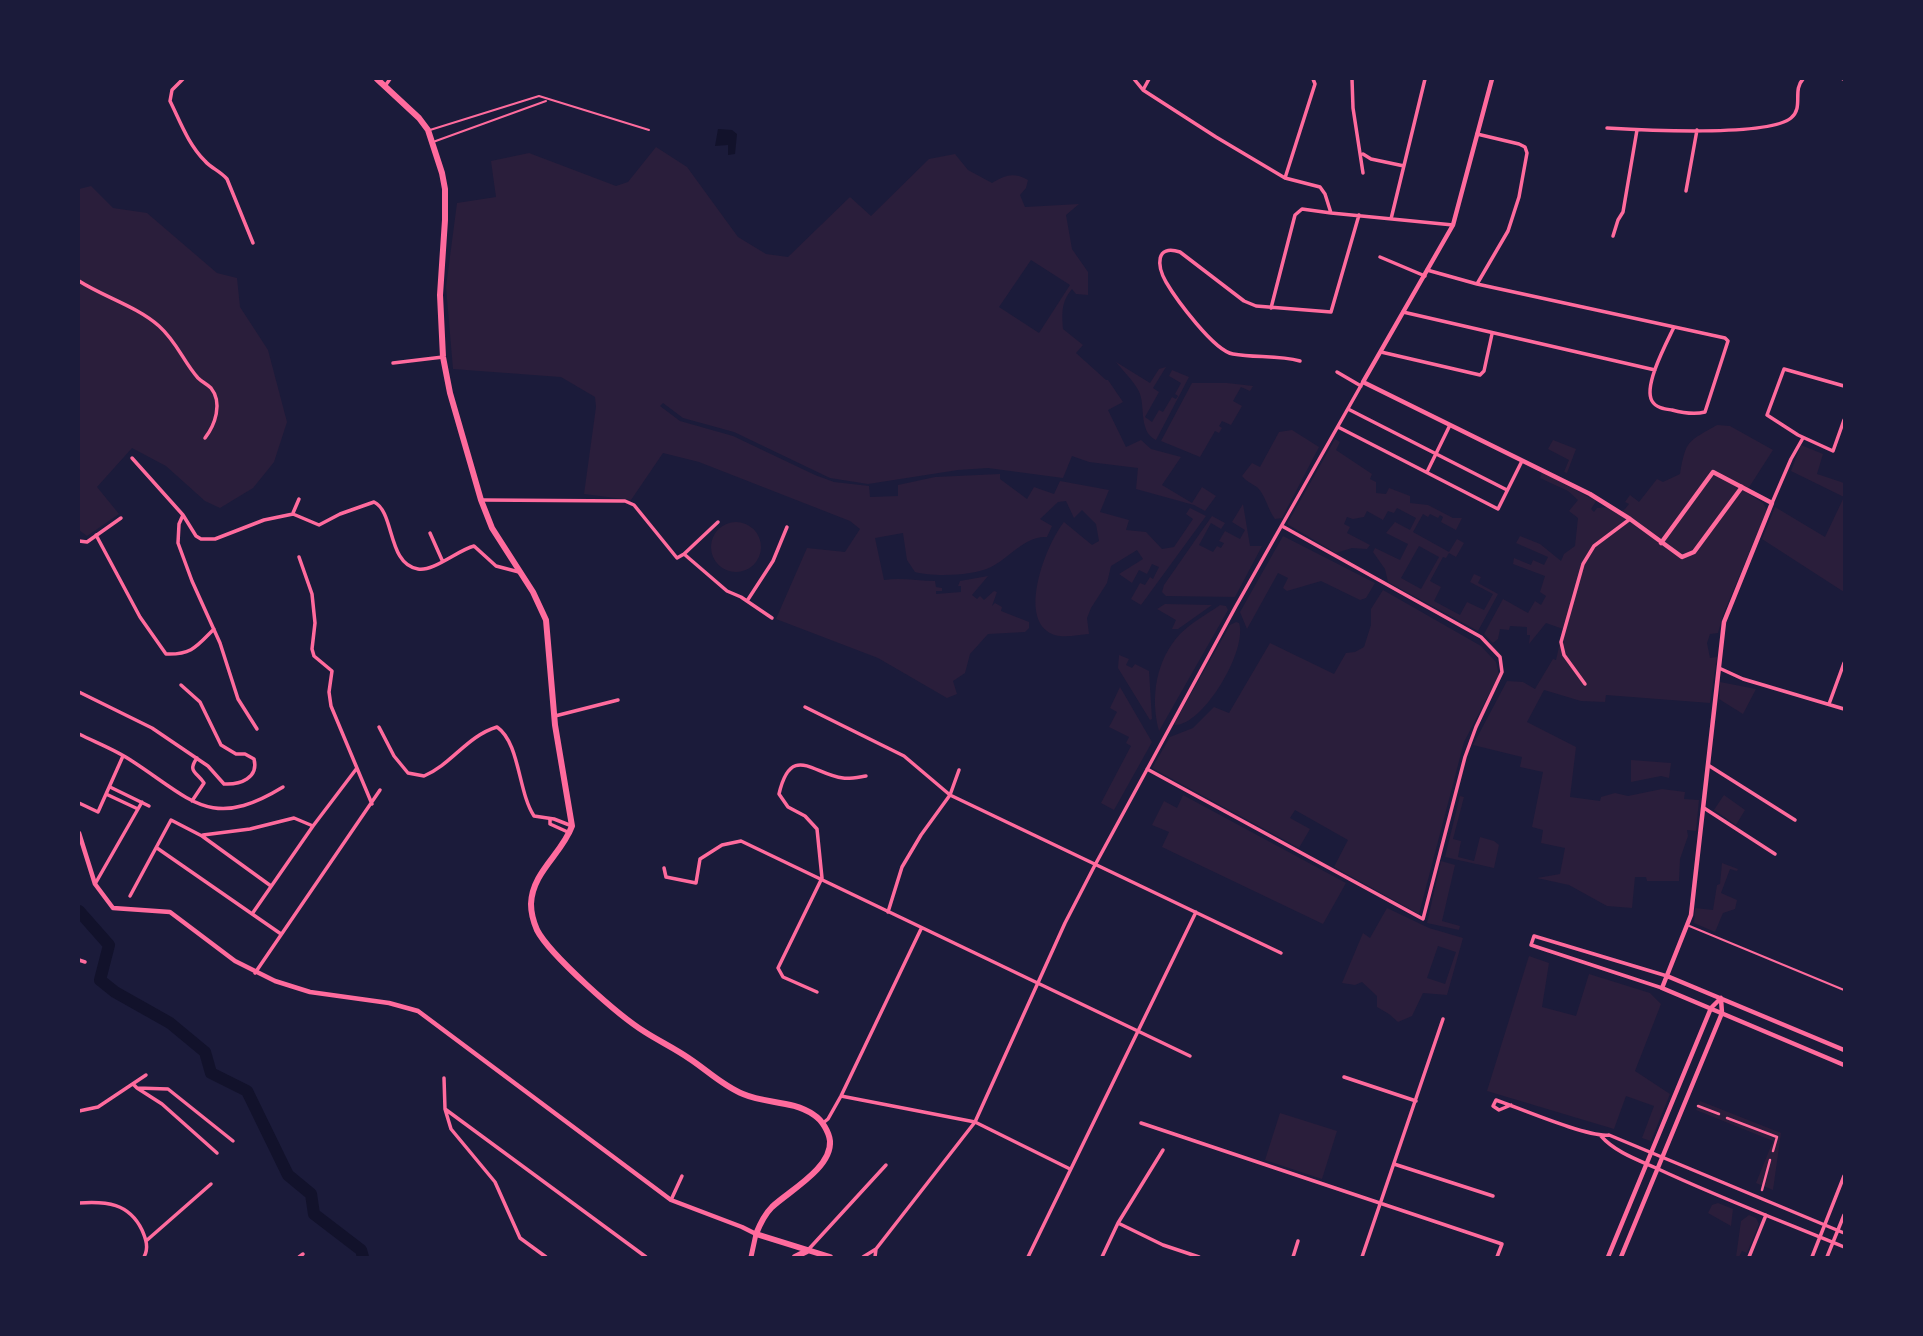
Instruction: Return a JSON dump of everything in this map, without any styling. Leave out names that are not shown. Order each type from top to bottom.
[{"type":"main road","points":[[377,79],[419,118],[433,142],[445,189],[440,295],[443,357],[450,393],[481,500],[492,528],[533,592],[546,620],[554,716],[571,830],[538,878],[533,892],[531,906],[538,931],[582,980],[643,1031],[688,1057],[729,1088],[745,1095],[789,1104],[815,1116],[830,1138],[825,1158],[817,1169],[771,1208],[756,1234],[751,1257]]},
{"type":"main road","points":[[756,1234],[830,1257]]},
{"type":"main road","points":[[795,1257],[807,1251]]},
{"type":"street","points":[[183,79],[173,90],[170,101],[192,145],[206,163],[221,171],[227,179],[253,243]]},
{"type":"street","points":[[385,86],[390,79]]},
{"type":"street","points":[[1134,79],[1143,90],[1285,178],[1320,187],[1331,213]]},
{"type":"street","points":[[1143,90],[1149,79]]},
{"type":"street","points":[[1285,178],[1315,84],[1313,79]]},
{"type":"street","points":[[1352,79],[1353,108],[1363,173]]},
{"type":"street","points":[[1391,219],[1425,79]]},
{"type":"street","points":[[863,1257],[876,1249],[975,1122],[1065,923],[1120,817],[1453,225],[1492,79]]},
{"type":"street","points":[[1607,128],[1731,131],[1783,123],[1798,110],[1797,89],[1802,79]]},
{"type":"street","points":[[1614,236],[1623,212],[1637,130]]},
{"type":"street","points":[[1686,191],[1697,130]]},
{"type":"street","points":[[1477,134],[1519,144],[1525,147],[1527,153],[1519,197],[1508,231],[1477,284]]},
{"type":"street","points":[[1361,153],[1366,158],[1404,166]]},
{"type":"street","points":[[1271,308],[1295,215],[1302,209],[1453,225]]},
{"type":"street","points":[[1300,361],[1280,357],[1234,355],[1219,348],[1160,273],[1161,255],[1171,249],[1180,251],[1244,300],[1256,306],[1331,312],[1359,215]]},
{"type":"street","points":[[1380,257],[1426,273],[1725,338],[1728,341],[1705,412],[1686,414],[1658,407],[1652,401],[1650,392],[1655,370],[1674,327]]},
{"type":"street","points":[[79,281],[146,316],[176,343],[197,377],[216,397],[217,413],[213,427],[205,438]]},
{"type":"street","points":[[1403,312],[1655,370]]},
{"type":"street","points":[[1381,352],[1480,375],[1484,371],[1492,334]]},
{"type":"street","points":[[393,363],[443,357]]},
{"type":"street","points":[[1844,386],[1784,369],[1767,415],[1803,438],[1833,450],[1844,420]]},
{"type":"street","points":[[1337,372],[1590,494],[1682,557],[1694,552],[1742,487]]},
{"type":"street","points":[[1348,409],[1507,490]]},
{"type":"street","points":[[1427,472],[1450,425]]},
{"type":"street","points":[[1338,427],[1498,509],[1522,461]]},
{"type":"street","points":[[1662,988],[1691,915],[1724,622],[1772,503],[1803,438]]},
{"type":"street","points":[[132,458],[183,515],[196,536],[207,541],[264,520],[293,514],[319,525],[374,502],[380,506],[393,544],[407,564],[418,569],[474,546],[495,566],[519,572]]},
{"type":"street","points":[[1661,543],[1713,472],[1772,503]]},
{"type":"street","points":[[293,514],[299,499]]},
{"type":"street","points":[[481,500],[625,501],[634,505],[677,558],[718,522]]},
{"type":"street","points":[[183,515],[178,524],[178,543],[214,629],[238,699],[257,729]]},
{"type":"street","points":[[79,541],[87,542],[121,518]]},
{"type":"street","points":[[1585,684],[1564,655],[1561,642],[1588,552],[1630,519]]},
{"type":"street","points":[[1146,769],[1423,919],[1465,758],[1476,727],[1502,672],[1500,657],[1480,637],[1282,526]]},
{"type":"street","points":[[747,601],[774,561],[787,527]]},
{"type":"street","points":[[430,533],[442,561]]},
{"type":"street","points":[[96,535],[140,617],[166,654],[186,653],[214,629]]},
{"type":"street","points":[[684,554],[727,592],[747,601],[772,618]]},
{"type":"street","points":[[299,557],[312,594],[314,656],[331,671],[331,706],[372,804]]},
{"type":"street","points":[[1829,704],[1844,663]]},
{"type":"street","points":[[1717,668],[1742,679],[1844,709]]},
{"type":"street","points":[[79,692],[152,728],[197,757],[224,784],[241,783],[252,777],[256,764],[252,758],[236,754],[221,745],[200,702],[181,685]]},
{"type":"street","points":[[554,716],[618,700]]},
{"type":"street","points":[[805,707],[904,756],[950,795],[1281,953]]},
{"type":"street","points":[[379,727],[394,756],[408,773],[424,776],[446,764],[463,745],[497,727],[508,740],[527,806],[534,816],[571,830]]},
{"type":"street","points":[[79,734],[123,755],[206,808],[228,809],[253,802],[283,787]]},
{"type":"street","points":[[79,803],[98,812],[123,755]]},
{"type":"street","points":[[192,801],[204,783],[193,773],[192,768],[197,757]]},
{"type":"street","points":[[817,992],[783,977],[778,966],[822,878],[817,829],[812,821],[782,802],[780,786],[789,771],[798,764],[806,764],[846,779],[866,776]]},
{"type":"street","points":[[1707,764],[1795,820]]},
{"type":"street","points":[[252,914],[357,768]]},
{"type":"street","points":[[888,912],[902,867],[950,795],[959,769]]},
{"type":"street","points":[[110,787],[149,806]]},
{"type":"street","points":[[255,973],[380,790]]},
{"type":"street","points":[[106,794],[138,809]]},
{"type":"street","points":[[95,884],[142,802]]},
{"type":"street","points":[[1702,807],[1775,854]]},
{"type":"street","points":[[202,836],[250,830],[294,818],[313,826]]},
{"type":"street","points":[[130,896],[171,820],[202,836],[271,886]]},
{"type":"street","points":[[79,833],[95,884],[113,908],[170,912],[255,973],[310,992],[389,1003],[418,1011],[671,1200],[756,1234]]},
{"type":"street","points":[[664,868],[666,877],[696,883],[700,859],[722,845],[741,841],[1190,1056]]},
{"type":"street","points":[[157,848],[281,934]]},
{"type":"street","points":[[1028,1257],[1196,912]]},
{"type":"street","points":[[822,1124],[828,1119],[841,1096],[921,929]]},
{"type":"street","points":[[1844,1049],[1667,976],[1534,936],[1531,945],[1662,988],[1844,1065]]},
{"type":"street","points":[[1548,951],[1551,940]]},
{"type":"street","points":[[1595,966],[1600,955]]},
{"type":"street","points":[[79,960],[85,962]]},
{"type":"street","points":[[1608,1257],[1711,1008],[1721,999]]},
{"type":"street","points":[[1621,1257],[1722,1013],[1721,999]]},
{"type":"street","points":[[1362,1257],[1443,1019]]},
{"type":"street","points":[[79,1111],[97,1107],[146,1075]]},
{"type":"street","points":[[1344,1077],[1416,1101]]},
{"type":"street","points":[[444,1078],[445,1108],[451,1129],[495,1182],[520,1238],[546,1257]]},
{"type":"street","points":[[133,1083],[162,1104],[217,1153]]},
{"type":"street","points":[[137,1088],[168,1089],[233,1141]]},
{"type":"street","points":[[841,1096],[975,1122],[1070,1169]]},
{"type":"street","points":[[1511,1105],[1499,1110],[1493,1106],[1496,1100],[1511,1105],[1601,1136],[1647,1164],[1844,1247]]},
{"type":"street","points":[[1698,1106],[1719,1114]]},
{"type":"street","points":[[445,1108],[646,1257]]},
{"type":"street","points":[[1727,1118],[1777,1137],[1773,1151]]},
{"type":"street","points":[[1141,1123],[1502,1244],[1497,1257]]},
{"type":"street","points":[[1601,1136],[1609,1135],[1844,1233]]},
{"type":"street","points":[[1102,1257],[1118,1223],[1163,1150]]},
{"type":"street","points":[[1762,1190],[1770,1160]]},
{"type":"street","points":[[1394,1164],[1493,1196]]},
{"type":"street","points":[[807,1251],[886,1165]]},
{"type":"street","points":[[1812,1257],[1844,1176]]},
{"type":"street","points":[[671,1200],[682,1177]]},
{"type":"street","points":[[146,1241],[211,1184]]},
{"type":"street","points":[[79,1203],[98,1202],[126,1208],[136,1219],[146,1241],[147,1251],[144,1257]]},
{"type":"street","points":[[1749,1257],[1766,1215]]},
{"type":"street","points":[[1827,1257],[1844,1215]]},
{"type":"street","points":[[1118,1223],[1163,1245],[1199,1257]]},
{"type":"street","points":[[1293,1257],[1298,1241]]},
{"type":"street","points":[[875,1257],[876,1249]]},
{"type":"lane","points":[[428,130],[539,96],[649,131]]},
{"type":"lane","points":[[433,142],[547,100]]},
{"type":"lane","points":[[1687,925],[1844,990]]},
{"type":"shaded area","points":[[718,129],[732,130],[737,134],[735,154],[728,155],[728,145],[715,146]]},
{"type":"shaded area","points":[[656,147],[687,167],[738,237],[766,254],[788,257],[850,197],[871,216],[929,159],[955,154],[968,170],[992,183],[1010,176],[1028,180],[1020,195],[1025,207],[1079,204],[1066,215],[1072,249],[1088,272],[1088,295],[1076,294],[1072,289],[1068,294],[1063,308],[1063,329],[1083,345],[1076,353],[1108,380],[1123,402],[1108,410],[1126,447],[1141,440],[1151,449],[1181,457],[1162,485],[1192,503],[1202,487],[1216,496],[1205,511],[1194,505],[1136,489],[1138,468],[1089,462],[1072,456],[1063,478],[988,468],[868,484],[830,478],[734,432],[683,418],[663,403],[660,406],[680,421],[733,436],[815,475],[834,482],[869,486],[870,497],[898,496],[898,485],[935,477],[1000,474],[1000,479],[1027,499],[1034,487],[1054,494],[1060,481],[1109,490],[1100,512],[1129,520],[1126,530],[1146,532],[1162,549],[1174,547],[1193,519],[1186,514],[1190,508],[1206,516],[1141,605],[1131,599],[1140,583],[1145,585],[1150,577],[1153,579],[1159,567],[1152,564],[1147,574],[1139,570],[1132,583],[1119,574],[1143,559],[1137,550],[1111,566],[1107,583],[1087,618],[1089,634],[1067,636],[1051,634],[1039,621],[1036,593],[1044,560],[1064,522],[1092,545],[1099,541],[1096,524],[1082,510],[1074,518],[1066,501],[1058,502],[1040,519],[1052,526],[1047,537],[1032,540],[991,567],[964,574],[915,572],[907,560],[903,533],[875,538],[884,580],[935,581],[936,587],[942,588],[942,591],[936,591],[936,594],[961,592],[961,586],[958,586],[960,581],[988,576],[972,595],[977,599],[980,596],[984,600],[994,591],[997,592],[992,606],[995,603],[1002,607],[1001,611],[1029,622],[1029,628],[1025,632],[988,634],[970,654],[965,673],[953,681],[957,694],[947,698],[878,658],[776,619],[807,548],[845,552],[860,529],[850,521],[699,462],[663,453],[631,500],[584,494],[596,407],[595,397],[561,377],[453,369],[446,287],[457,203],[496,197],[491,161],[529,153],[616,186],[628,182]],"holes":[[[1031,260],[1070,285],[1039,333],[999,307]]]},
{"type":"shaded area","points":[[91,186],[113,208],[147,213],[217,273],[237,278],[240,307],[268,350],[287,422],[274,462],[253,488],[220,508],[205,501],[166,466],[132,448],[97,487],[119,514],[87,536],[79,530],[79,189]]},
{"type":"shaded area","points":[[1116,362],[1150,383],[1159,369],[1166,367],[1153,388],[1159,392],[1145,417],[1152,422],[1159,410],[1163,412],[1172,397],[1176,399],[1178,396],[1175,394],[1181,383],[1169,376],[1172,370],[1189,377],[1156,440],[1145,426],[1138,390]]},
{"type":"shaded area","points":[[1192,383],[1253,386],[1250,391],[1241,387],[1233,401],[1242,406],[1231,425],[1222,421],[1219,433],[1215,431],[1200,457],[1161,441]]},
{"type":"shaded area","points":[[1717,425],[1730,426],[1773,450],[1746,492],[1763,503],[1767,510],[1718,633],[1710,634],[1707,643],[1710,658],[1717,657],[1710,703],[1606,695],[1605,702],[1581,701],[1544,690],[1527,722],[1576,747],[1570,797],[1600,801],[1601,797],[1615,793],[1628,796],[1662,789],[1685,792],[1684,799],[1699,800],[1696,831],[1687,830],[1688,836],[1680,859],[1679,881],[1647,881],[1646,877],[1635,877],[1632,908],[1607,906],[1569,885],[1537,878],[1560,874],[1565,848],[1541,843],[1543,830],[1532,827],[1543,772],[1520,767],[1522,757],[1473,745],[1507,681],[1523,682],[1535,689],[1553,659],[1556,660],[1563,629],[1546,623],[1529,644],[1527,627],[1510,626],[1509,630],[1500,629],[1498,639],[1493,643],[1484,634],[1503,599],[1528,613],[1535,601],[1541,605],[1546,596],[1540,592],[1545,576],[1513,564],[1514,558],[1531,565],[1533,560],[1544,565],[1548,557],[1516,543],[1520,536],[1540,544],[1561,561],[1564,554],[1575,546],[1578,518],[1569,511],[1578,500],[1568,491],[1540,478],[1542,472],[1596,501],[1591,509],[1594,512],[1597,508],[1608,507],[1617,514],[1629,504],[1625,502],[1630,495],[1639,502],[1657,479],[1663,482],[1680,474],[1684,454],[1690,443]]},
{"type":"shaded area","points":[[1292,430],[1319,447],[1282,518],[1275,519],[1260,490],[1242,476],[1252,463],[1260,467],[1279,432]]},
{"type":"shaded area","points":[[1335,439],[1340,442],[1336,450],[1372,474],[1370,479],[1376,482],[1376,493],[1386,494],[1389,488],[1410,496],[1410,503],[1428,505],[1453,518],[1462,518],[1456,530],[1441,522],[1443,517],[1440,515],[1438,518],[1423,514],[1413,532],[1449,552],[1457,539],[1464,543],[1456,557],[1449,553],[1446,558],[1443,557],[1430,581],[1441,587],[1434,601],[1460,615],[1467,602],[1484,610],[1493,594],[1470,582],[1474,574],[1481,577],[1478,583],[1498,594],[1478,631],[1388,582],[1385,569],[1373,552],[1375,548],[1400,560],[1408,544],[1386,533],[1395,522],[1410,530],[1416,518],[1397,508],[1394,513],[1388,511],[1383,520],[1367,511],[1364,517],[1347,517],[1344,524],[1350,527],[1347,533],[1370,545],[1367,549],[1352,548],[1336,553],[1287,524]],"holes":[[[1419,546],[1439,557],[1421,589],[1401,578]]]},
{"type":"shaded area","points":[[1553,440],[1576,449],[1567,473],[1564,472],[1569,460],[1548,449]]},
{"type":"shaded area","points":[[1801,445],[1823,454],[1817,474],[1844,483],[1844,497],[1791,471]]},
{"type":"shaded area","points":[[1844,497],[1844,592],[1762,539],[1775,507],[1825,537]]},
{"type":"shaded area","points":[[1243,504],[1250,546],[1262,546],[1235,597],[1166,596],[1162,592],[1164,585],[1212,516],[1225,523],[1221,529],[1211,523],[1199,545],[1213,552],[1217,546],[1221,548],[1224,543],[1219,541],[1225,531],[1240,539],[1245,530],[1232,522]]},
{"type":"shaded area","points":[[736,522],[753,530],[761,547],[753,564],[736,572],[719,564],[711,547],[719,530]]},
{"type":"shaded area","points":[[1283,536],[1375,583],[1366,598],[1360,600],[1321,581],[1287,591],[1283,588],[1288,578],[1278,573],[1247,629],[1240,612]]},
{"type":"shaded area","points":[[1383,590],[1481,646],[1496,662],[1499,675],[1464,742],[1419,914],[1334,867],[1348,840],[1295,810],[1290,818],[1310,829],[1299,848],[1152,768],[1170,737],[1193,728],[1214,707],[1229,713],[1270,643],[1334,674],[1346,653],[1364,647],[1371,625],[1371,609]]},
{"type":"shaded area","points":[[1165,604],[1212,605],[1178,629],[1172,629],[1176,620],[1157,609]]},
{"type":"shaded area","points":[[1220,605],[1226,606],[1228,610],[1159,731],[1155,692],[1165,655],[1184,630]]},
{"type":"shaded area","points":[[1239,623],[1240,635],[1237,650],[1221,684],[1198,713],[1186,722],[1175,725],[1230,625]]},
{"type":"shaded area","points":[[1119,655],[1129,659],[1126,665],[1132,668],[1135,664],[1149,671],[1150,720],[1118,668]]},
{"type":"shaded area","points":[[1720,682],[1756,689],[1743,714],[1719,699]]},
{"type":"shaded area","points":[[1120,687],[1152,742],[1114,810],[1101,803],[1131,746],[1126,743],[1129,737],[1109,727],[1117,712],[1110,708]]},
{"type":"shaded area","points":[[1631,760],[1671,763],[1669,778],[1661,776],[1631,782]]},
{"type":"shaded area","points":[[1183,795],[1346,883],[1323,924],[1162,847],[1169,832],[1152,825],[1164,801],[1177,808]]},
{"type":"shaded area","points":[[1724,795],[1745,810],[1736,825],[1714,810]]},
{"type":"shaded area","points":[[1460,796],[1464,797],[1453,839],[1461,841],[1458,857],[1474,861],[1480,837],[1494,841],[1499,845],[1494,868],[1445,857]]},
{"type":"shaded area","points":[[1441,861],[1455,865],[1442,921],[1460,926],[1459,930],[1427,923]]},
{"type":"shaded area","points":[[1722,863],[1738,869],[1730,869],[1721,893],[1737,900],[1735,909],[1723,913],[1715,932],[1694,923],[1695,908],[1713,910]]},
{"type":"shaded area","points":[[1387,908],[1429,928],[1463,938],[1447,995],[1423,993],[1412,1016],[1398,1022],[1377,1007],[1377,996],[1362,982],[1355,985],[1342,983],[1363,933],[1370,938]],"holes":[[[1438,946],[1456,952],[1445,984],[1427,978]]]},
{"type":"shaded area","points":[[1529,956],[1549,963],[1542,1007],[1576,1016],[1589,974],[1650,993],[1661,1004],[1635,1071],[1670,1094],[1651,1141],[1642,1138],[1654,1106],[1626,1096],[1614,1129],[1487,1091]]},
{"type":"shaded area","points":[[1700,1101],[1781,1133],[1773,1190],[1756,1183],[1773,1141],[1696,1110]]},
{"type":"shaded area","points":[[1280,1113],[1337,1131],[1322,1179],[1265,1160]]},
{"type":"shaded area","points":[[1718,1203],[1733,1209],[1731,1226],[1708,1213],[1712,1205]]},
{"type":"shaded area","points":[[1749,1215],[1756,1218],[1759,1224],[1747,1253],[1742,1251],[1739,1257],[1736,1257],[1741,1221]]},
{"type":"waterway","points":[[79,911],[109,945],[100,980],[115,992],[170,1023],[205,1052],[211,1073],[247,1091],[288,1175],[311,1194],[314,1214],[361,1250],[363,1257]]}]
